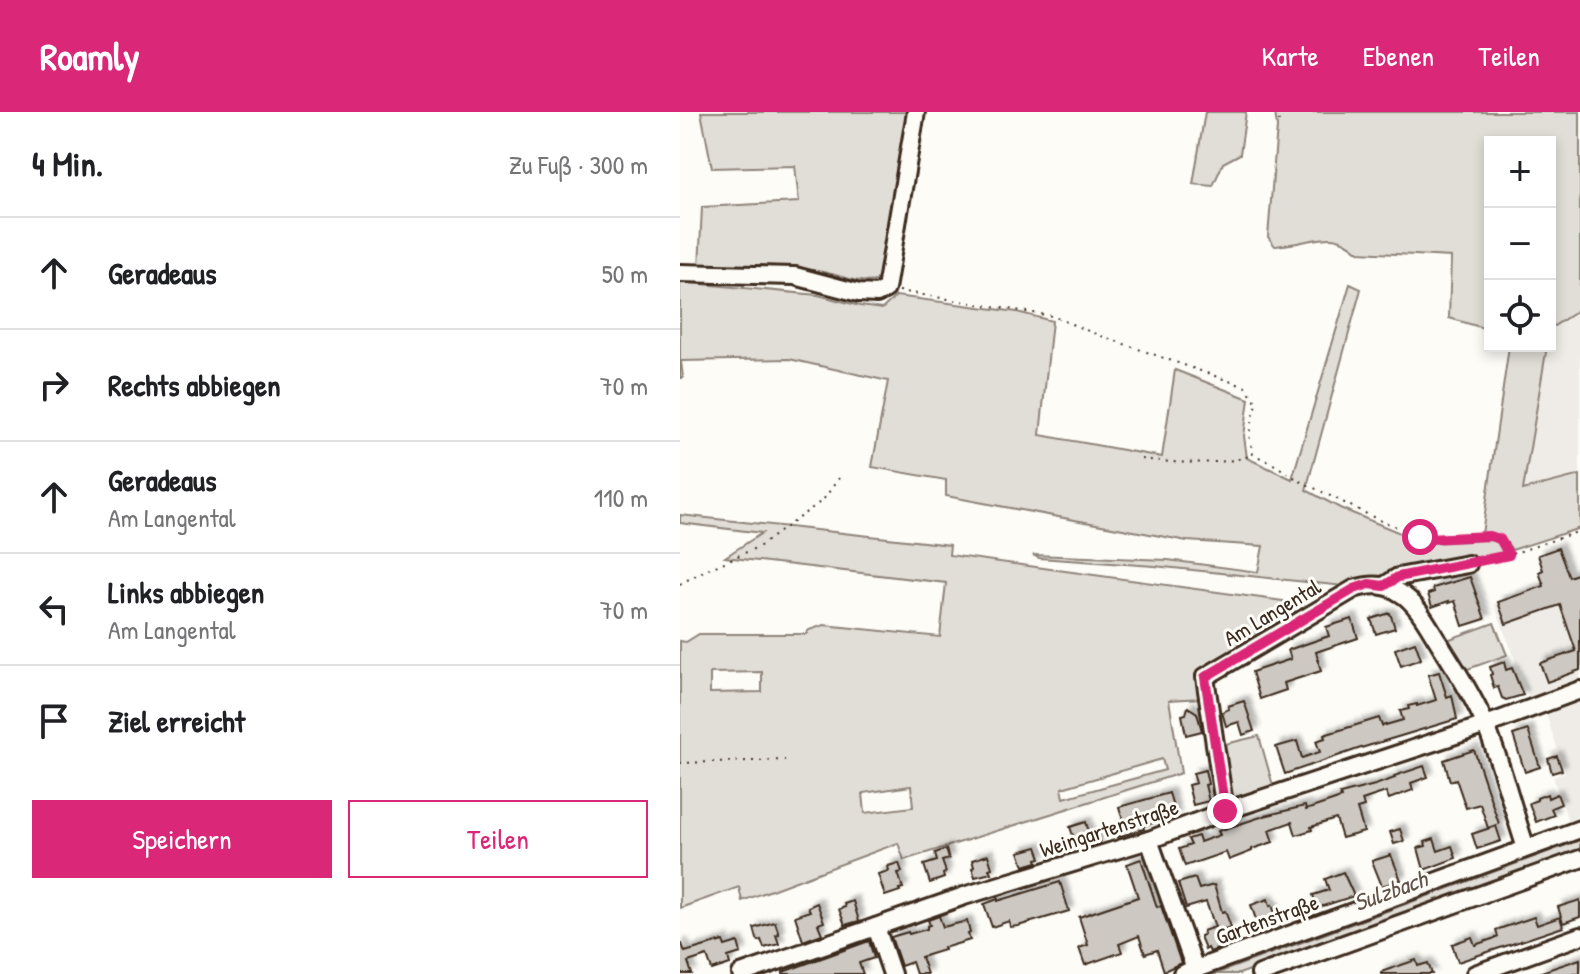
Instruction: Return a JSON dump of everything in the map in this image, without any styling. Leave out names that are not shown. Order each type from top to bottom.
[{"type":"street","points":[[680,273],[785,275],[859,293],[877,294],[886,289],[916,112]]},
{"type":"street","points":[[1384,586],[1398,577],[1468,564]]},
{"type":"street","name":"Am Langental","points":[[1225,811],[1205,677],[1354,589],[1369,584],[1384,586]]},
{"type":"street","points":[[1384,586],[1402,593],[1428,626],[1467,687],[1486,725],[1526,848]]},
{"type":"street","name":"Weingartenstraße","points":[[741,974],[964,896],[1149,840],[1225,811],[1486,725],[1580,690]]},
{"type":"street","name":"Gartenstraße","points":[[1149,840],[1188,972],[1580,829]]},
{"type":"street","points":[[1260,974],[1580,859]]},
{"type":"street","points":[[876,927],[892,974]]},
{"type":"street","points":[[1475,974],[1580,936]]},
{"type":"path","points":[[1278,112],[1279,122]]},
{"type":"path","points":[[886,289],[1052,316],[1246,387],[1257,403],[1249,435],[1253,454]]},
{"type":"path","points":[[1142,459],[1162,462],[1229,460],[1253,454],[1300,481],[1420,537],[1495,537],[1500,539],[1509,555]]},
{"type":"path","points":[[680,584],[760,546],[823,500],[839,478]]},
{"type":"path","points":[[1468,564],[1509,555],[1580,531]]},
{"type":"path","points":[[680,763],[785,760]]},
{"type":"shaded area","points":[[701,112],[910,112],[882,278],[869,282],[776,266],[699,268],[702,207],[799,202],[795,166],[712,168]]},
{"type":"shaded area","points":[[1205,112],[1246,112],[1240,154],[1223,163],[1213,186],[1193,184]]},
{"type":"shaded area","points":[[1275,112],[1580,112],[1580,306],[1556,325],[1556,136],[1484,136],[1484,328],[1449,318],[1451,257],[1359,252],[1345,242],[1332,238],[1275,246],[1268,237],[1277,127]]},
{"type":"shaded area","points":[[680,282],[818,295],[882,309],[896,296],[1017,312],[1052,321],[1040,435],[1162,457],[1175,370],[1249,399],[1244,436],[1247,458],[1292,479],[1350,284],[1361,289],[1306,490],[1340,508],[1424,543],[1494,539],[1503,546],[1505,553],[1355,581],[1344,586],[1154,566],[1039,558],[1033,555],[1168,560],[1258,572],[1263,546],[1187,541],[946,496],[946,480],[872,467],[888,381],[789,359],[681,361],[683,378],[680,378]]},
{"type":"shaded area","points":[[1580,306],[1580,475],[1522,491],[1546,352],[1556,352],[1556,325]]},
{"type":"shaded area","points":[[1508,352],[1546,352],[1523,490],[1580,475],[1580,528],[1512,550],[1500,537],[1482,534]]},
{"type":"shaded area","points":[[680,515],[950,545],[949,555],[1283,601],[1297,614],[1201,675],[1202,698],[1169,700],[1181,773],[904,860],[898,843],[742,901],[739,887],[680,908],[680,641],[686,642],[699,634],[806,634],[824,625],[940,637],[946,583],[725,557],[762,533],[680,523]],"holes":[[[762,672],[762,692],[710,693],[710,673]],[[1162,759],[1165,770],[1064,798],[1062,788]],[[911,786],[913,807],[865,813],[863,793]]]},
{"type":"shaded area","points":[[1580,573],[1580,823],[1570,827],[1553,777],[1565,772],[1546,714],[1536,716],[1494,604]]},
{"type":"shaded area","points":[[1494,623],[1507,655],[1465,670],[1447,640]]},
{"type":"shaded area","points":[[1259,736],[1274,789],[1229,804],[1221,745]]},
{"type":"shaded area","points":[[1580,834],[1580,851],[1556,860],[1239,974],[1201,974]]},
{"type":"building","points":[[1558,548],[1569,577],[1580,573],[1580,670],[1547,682],[1540,663],[1576,651],[1560,605],[1506,624],[1498,602],[1544,586],[1538,555]]},
{"type":"building","points":[[1470,577],[1485,619],[1463,626],[1455,601],[1432,607],[1428,594],[1434,592],[1433,588]]},
{"type":"building","points":[[1390,613],[1395,628],[1376,634],[1371,619]]},
{"type":"building","points":[[1352,619],[1358,638],[1316,652],[1321,671],[1284,683],[1286,690],[1260,699],[1252,672],[1291,659],[1288,650],[1329,636],[1326,627]]},
{"type":"building","points":[[1415,642],[1421,659],[1401,666],[1395,649]]},
{"type":"building","points":[[1504,662],[1506,670],[1512,668],[1523,695],[1506,700],[1498,687],[1494,688],[1490,667]]},
{"type":"building","points":[[1439,672],[1447,697],[1452,695],[1457,719],[1285,774],[1276,747],[1297,741],[1302,758],[1320,752],[1316,741],[1325,738],[1324,735],[1379,718],[1382,726],[1403,720],[1400,711],[1409,709],[1408,706],[1436,700],[1428,675]]},
{"type":"building","points":[[1244,701],[1254,731],[1243,735],[1239,722],[1226,726],[1222,712],[1229,709],[1228,706]]},
{"type":"building","points":[[1188,707],[1197,713],[1202,731],[1186,735],[1182,715],[1186,714]]},
{"type":"building","points":[[1528,730],[1540,767],[1525,772],[1513,735]]},
{"type":"building","points":[[1474,750],[1499,824],[1488,828],[1480,804],[1466,808],[1456,779],[1450,781],[1444,760]]},
{"type":"building","points":[[1557,756],[1562,770],[1552,773],[1548,759]]},
{"type":"building","points":[[1424,766],[1428,777],[1411,783],[1413,790],[1389,799],[1386,792],[1362,800],[1364,807],[1357,809],[1364,832],[1342,838],[1336,819],[1296,835],[1292,822],[1269,830],[1273,842],[1252,851],[1229,860],[1226,852],[1185,866],[1179,849],[1191,845],[1188,839],[1198,836],[1200,842],[1220,835],[1218,831],[1264,816],[1305,806],[1306,810],[1341,798],[1340,794],[1375,785]]},
{"type":"building","points":[[1205,770],[1209,801],[1193,805],[1188,785],[1196,783],[1193,773]]},
{"type":"building","points":[[1169,793],[1176,816],[1118,837],[1115,827],[1124,823],[1119,807]]},
{"type":"building","points":[[1547,794],[1548,798],[1557,794],[1561,804],[1551,808],[1554,815],[1536,822],[1529,803]]},
{"type":"building","points":[[1086,822],[1090,836],[1097,834],[1100,843],[1078,850],[1070,827]]},
{"type":"building","points":[[1496,826],[1501,841],[1477,849],[1472,834]]},
{"type":"building","points":[[1400,829],[1404,841],[1394,844],[1390,832]]},
{"type":"building","points":[[1434,839],[1438,851],[1452,846],[1456,858],[1424,870],[1418,848]]},
{"type":"building","points":[[1037,847],[1041,858],[1024,866],[1019,852]]},
{"type":"building","points":[[946,849],[949,859],[942,861],[946,872],[944,878],[930,883],[924,865],[937,861],[935,853]]},
{"type":"building","points":[[988,855],[991,873],[975,877],[972,860]]},
{"type":"building","points":[[1391,855],[1401,880],[1382,886],[1372,861]]},
{"type":"building","points":[[1141,859],[1181,963],[1164,971],[1157,950],[1145,954],[1139,936],[1119,944],[1122,952],[1085,965],[1079,948],[1088,945],[1079,917],[1138,897],[1127,864]]},
{"type":"building","points":[[899,863],[902,872],[898,873],[903,888],[885,896],[878,874],[889,871],[888,866]]},
{"type":"building","points":[[1343,872],[1354,896],[1317,908],[1313,895],[1329,890],[1325,879]]},
{"type":"building","points":[[1195,878],[1199,889],[1214,885],[1222,912],[1225,911],[1231,927],[1220,930],[1226,946],[1210,952],[1208,948],[1205,950],[1200,936],[1204,934],[1203,931],[1215,927],[1206,902],[1186,908],[1178,883]]},
{"type":"building","points":[[1060,882],[1069,911],[1018,926],[1010,927],[1009,921],[992,927],[984,904]]},
{"type":"building","points":[[1268,899],[1276,916],[1272,917],[1276,926],[1260,931],[1251,905]]},
{"type":"building","points":[[1580,900],[1580,917],[1563,923],[1558,907]]},
{"type":"building","points":[[853,901],[859,921],[845,925],[839,909]]},
{"type":"building","points":[[817,903],[824,922],[818,924],[822,934],[803,941],[795,916],[810,911],[808,907]]},
{"type":"building","points":[[939,916],[943,927],[967,921],[970,940],[921,957],[927,974],[916,974],[912,962],[901,966],[891,937],[927,929],[930,925],[928,920]]},
{"type":"building","points":[[1534,917],[1537,925],[1560,917],[1563,927],[1458,962],[1452,944],[1472,937],[1475,945],[1498,937],[1496,930]]},
{"type":"building","points":[[775,922],[779,944],[764,948],[754,928]]},
{"type":"building","points":[[723,941],[725,946],[738,942],[741,953],[728,957],[730,964],[712,970],[707,956],[688,962],[692,974],[680,974],[680,944],[685,952]]},
{"type":"building","points":[[869,941],[874,958],[859,963],[863,974],[783,974],[783,972]]},
{"type":"building","points":[[1580,959],[1580,974],[1541,972]]},
{"type":"building","points":[[1416,960],[1418,966],[1428,963],[1432,974],[1381,974],[1381,972]]},
{"type":"waterway","name":"Sulzbach","points":[[1212,974],[1580,839]]},
{"type":"route","points":[[1225,811],[1205,677],[1354,589],[1369,584],[1384,586],[1398,577],[1509,555],[1500,539],[1495,537],[1420,537]]}]
